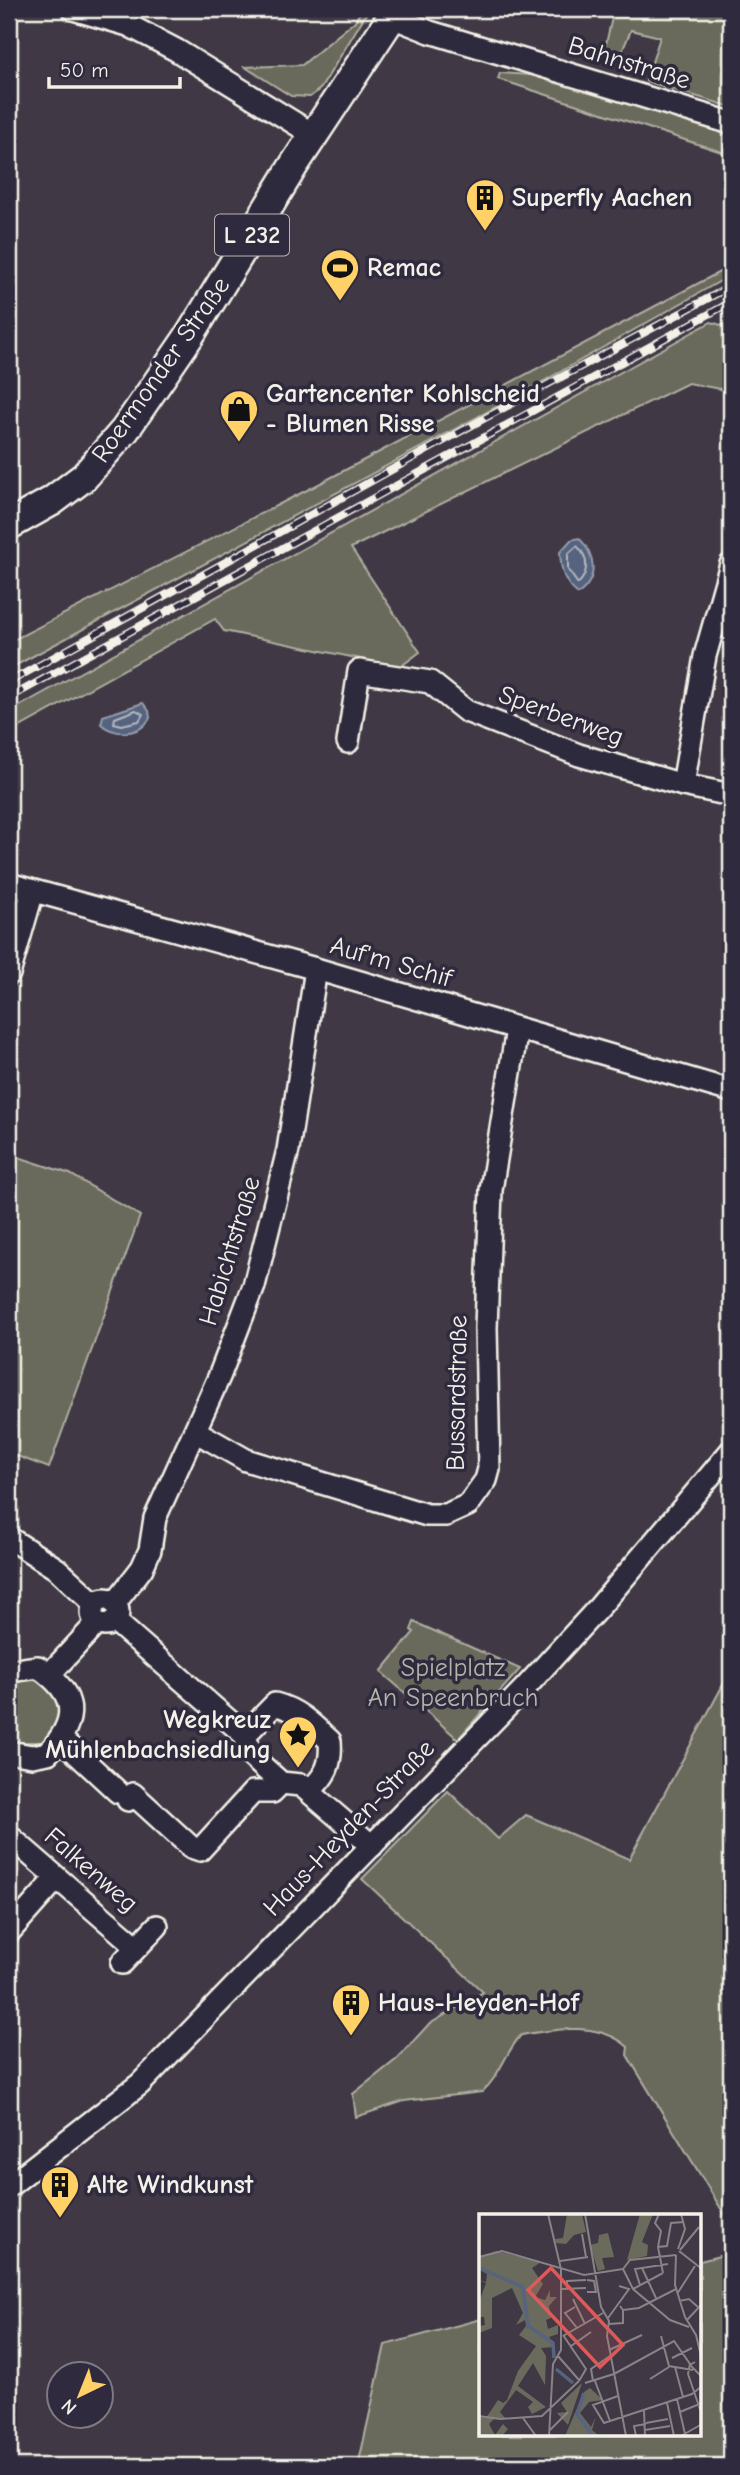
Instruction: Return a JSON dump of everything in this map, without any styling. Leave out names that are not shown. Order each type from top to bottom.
[{"type":"main road","name":"Roermonder Straße","points":[[9,525],[52,501],[84,477],[118,440],[190,335],[314,135],[395,13]]},
{"type":"street","points":[[73,9],[128,25],[176,50],[314,135]]},
{"type":"street","name":"Bahnstraße","points":[[395,13],[430,32],[731,123]]},
{"type":"street","points":[[683,785],[705,656],[731,564]]},
{"type":"street","name":"Sperberweg","points":[[348,742],[359,671],[430,682],[466,711],[579,755],[683,785],[731,795]]},
{"type":"street","name":"Auf'm Schif","points":[[9,884],[731,1091]]},
{"type":"street","points":[[9,974],[33,891]]},
{"type":"street","name":"Habichtstraße","points":[[49,1675],[142,1568],[155,1518],[235,1336],[267,1239],[288,1150],[316,970]]},
{"type":"street","name":"Bussardstraße","points":[[195,1431],[246,1460],[427,1515],[446,1515],[461,1509],[478,1493],[489,1469],[486,1328],[492,1190],[517,1029]]},
{"type":"street","name":"Haus-Heyden-Straße","points":[[9,2186],[134,2090],[372,1846],[600,1606],[731,1451]]},
{"type":"street","points":[[9,1538],[57,1569],[245,1735],[251,1756],[281,1783],[301,1785],[372,1846]]},
{"type":"street","points":[[9,1671],[38,1667],[62,1688],[70,1703],[70,1722],[61,1739],[48,1753],[32,1756],[9,1752]]},
{"type":"street","points":[[245,1735],[275,1704],[293,1709],[311,1724],[330,1741],[331,1756],[327,1772],[309,1791]]},
{"type":"street","points":[[61,1739],[123,1796],[133,1794],[191,1847],[200,1850],[253,1791],[272,1792],[281,1783]]},
{"type":"street","name":"Falkenweg","points":[[9,1836],[138,1947]]},
{"type":"street","points":[[9,1932],[57,1878]]},
{"type":"street","name":"Falkenweg","points":[[122,1963],[157,1926]]},
{"type":"green space","points":[[362,9],[369,9],[321,88],[310,97],[291,96],[245,67],[302,65],[355,21]]},
{"type":"green space","points":[[614,9],[731,9],[731,107],[646,81],[660,37],[631,30],[621,54],[605,48]]},
{"type":"green space","points":[[500,73],[546,76],[731,134],[731,155],[498,79]]},
{"type":"green space","points":[[731,266],[731,275],[535,386],[9,669],[9,642],[315,486]]},
{"type":"green space","points":[[711,322],[731,328],[731,391],[688,383],[351,548],[420,652],[400,667],[224,631],[215,619],[9,733],[9,712]]},
{"type":"green space","points":[[9,1154],[70,1174],[140,1216],[49,1468],[9,1453]]},
{"type":"green space","name":"Spielplatz An Speenbruch","points":[[414,1622],[520,1669],[458,1739],[381,1672],[414,1632],[411,1630]]},
{"type":"green space","points":[[731,1670],[731,2225],[627,2055],[628,2047],[604,2033],[563,2029],[521,2035],[482,2092],[404,2101],[356,2117],[353,2094],[397,2059],[428,2025],[483,1992],[362,1879],[448,1791],[498,1839],[526,1815],[629,1859]]},
{"type":"green space","points":[[36,1679],[57,1697],[60,1722],[43,1742],[18,1742],[9,1735],[9,1685],[12,1681]]},
{"type":"green space","points":[[731,2253],[731,2466],[358,2466],[385,2345],[479,2320],[479,2436],[702,2436],[702,2260]]},
{"type":"water","points":[[579,538],[589,552],[593,567],[589,581],[578,594],[564,575],[560,552],[571,540]]},
{"type":"water","points":[[143,703],[150,718],[146,724],[134,731],[113,731],[101,724],[103,716]]},
{"type":"railway","points":[[9,682],[485,418],[731,286]]},
{"type":"railway","points":[[9,698],[731,302]]},
{"type":"place","name":"Superfly Aachen","points":[[485,232]]},
{"type":"place","name":"Remac","points":[[340,302]]},
{"type":"place","name":"Gartencenter Kohlscheid - Blumen Risse","points":[[239,443]]},
{"type":"place","name":"Wegkreuz Mühlenbachsiedlung","points":[[298,1769]]},
{"type":"place","name":"Haus-Heyden-Hof","points":[[351,2037]]},
{"type":"place","name":"Alte Windkunst","points":[[60,2219]]}]
